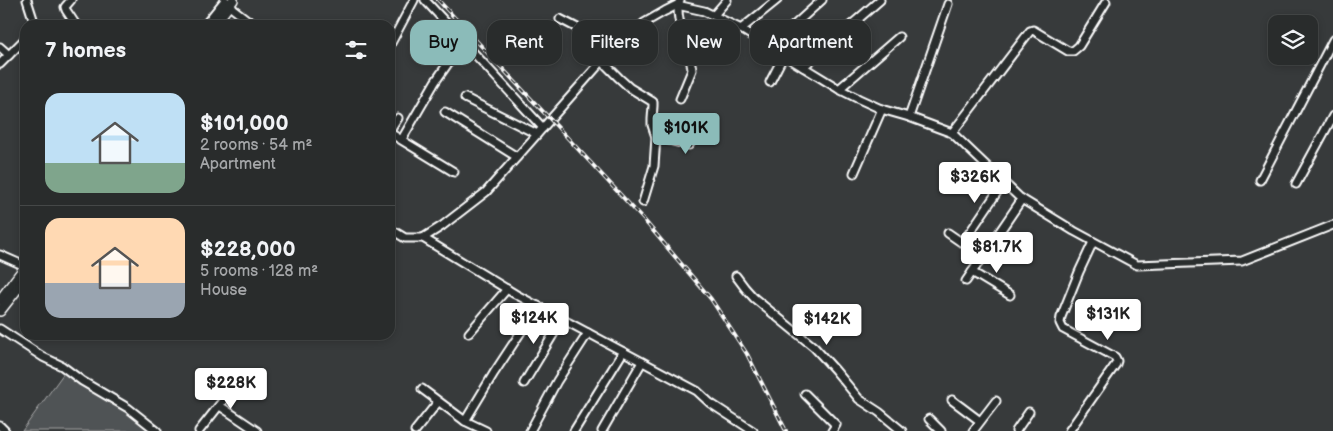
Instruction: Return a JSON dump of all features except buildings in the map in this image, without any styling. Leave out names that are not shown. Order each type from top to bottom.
[{"type":"main road","points":[[218,20],[232,4]]},
{"type":"main road","points":[[0,300],[20,274]]},
{"type":"main road","points":[[0,311],[20,285]]},
{"type":"street","points":[[27,0],[33,20]]},
{"type":"street","points":[[70,0],[65,7],[73,20]]},
{"type":"street","points":[[209,20],[225,0]]},
{"type":"street","points":[[222,20],[232,4],[238,0]]},
{"type":"street","points":[[395,36],[414,0]]},
{"type":"street","points":[[425,0],[443,20]]},
{"type":"street","points":[[714,15],[727,0]]},
{"type":"street","points":[[742,29],[777,0]]},
{"type":"street","points":[[800,20],[822,0]]},
{"type":"street","points":[[803,67],[880,0]]},
{"type":"street","points":[[952,134],[1030,32],[1033,30],[1068,52],[1073,51],[1079,46],[1106,2]]},
{"type":"street","points":[[678,3],[683,38],[692,65],[692,70],[680,99]]},
{"type":"street","points":[[649,20],[678,3],[714,15],[750,34]]},
{"type":"street","points":[[232,4],[249,20]]},
{"type":"street","points":[[909,117],[948,4]]},
{"type":"street","points":[[560,19],[572,25]]},
{"type":"street","points":[[839,89],[898,37]]},
{"type":"street","points":[[1260,180],[1333,40]]},
{"type":"street","points":[[0,64],[20,44]]},
{"type":"street","points":[[0,47],[9,55]]},
{"type":"street","points":[[477,57],[542,128]]},
{"type":"street","points":[[402,139],[447,65]]},
{"type":"street","points":[[423,238],[442,226],[486,192],[598,65]]},
{"type":"street","points":[[606,65],[630,88],[652,102],[654,106],[652,119],[656,137],[654,166],[644,202]]},
{"type":"street","points":[[770,82],[779,65]]},
{"type":"street","points":[[800,65],[859,99],[952,134],[1022,199],[1074,232],[1137,264],[1242,261],[1333,225]]},
{"type":"street","points":[[465,98],[537,134]]},
{"type":"street","points":[[854,173],[882,109]]},
{"type":"street","points":[[445,112],[517,157]]},
{"type":"street","points":[[1296,184],[1333,116]]},
{"type":"street","points":[[395,123],[398,118]]},
{"type":"street","points":[[656,137],[689,145],[697,128]]},
{"type":"street","points":[[395,135],[454,172]]},
{"type":"street","points":[[948,233],[961,242],[964,240],[1004,182]]},
{"type":"street","points":[[966,281],[1022,199]]},
{"type":"street","points":[[395,232],[404,238],[423,238],[562,320],[697,391],[710,403],[753,431]]},
{"type":"street","points":[[1069,431],[1117,361],[1115,357],[1063,329],[1060,323],[1079,272],[1093,242]]},
{"type":"street","points":[[0,255],[20,265]]},
{"type":"street","points":[[972,272],[1010,295]]},
{"type":"street","points":[[736,276],[754,298],[814,347],[859,399],[902,431]]},
{"type":"street","points":[[469,333],[507,289]]},
{"type":"street","points":[[465,421],[538,306]]},
{"type":"street","points":[[524,383],[562,320]]},
{"type":"street","points":[[0,329],[128,408],[156,431]]},
{"type":"street","points":[[530,431],[557,380],[588,333]]},
{"type":"street","points":[[574,431],[623,352]]},
{"type":"street","points":[[602,431],[642,362]]},
{"type":"street","points":[[199,431],[244,375]]},
{"type":"street","points":[[422,389],[465,421],[486,431]]},
{"type":"street","points":[[805,394],[836,425],[832,431]]},
{"type":"street","points":[[952,400],[980,421]]},
{"type":"street","points":[[972,431],[996,401]]},
{"type":"street","points":[[415,431],[438,402]]},
{"type":"street","points":[[220,406],[257,431]]},
{"type":"street","points":[[1016,431],[1028,412]]},
{"type":"street","points":[[928,419],[941,431]]},
{"type":"street","points":[[0,426],[5,431]]},
{"type":"shaded area","points":[[66,370],[154,431],[22,431]]},
{"type":"railway","points":[[438,0],[644,220],[711,299],[747,354],[786,431]]}]
